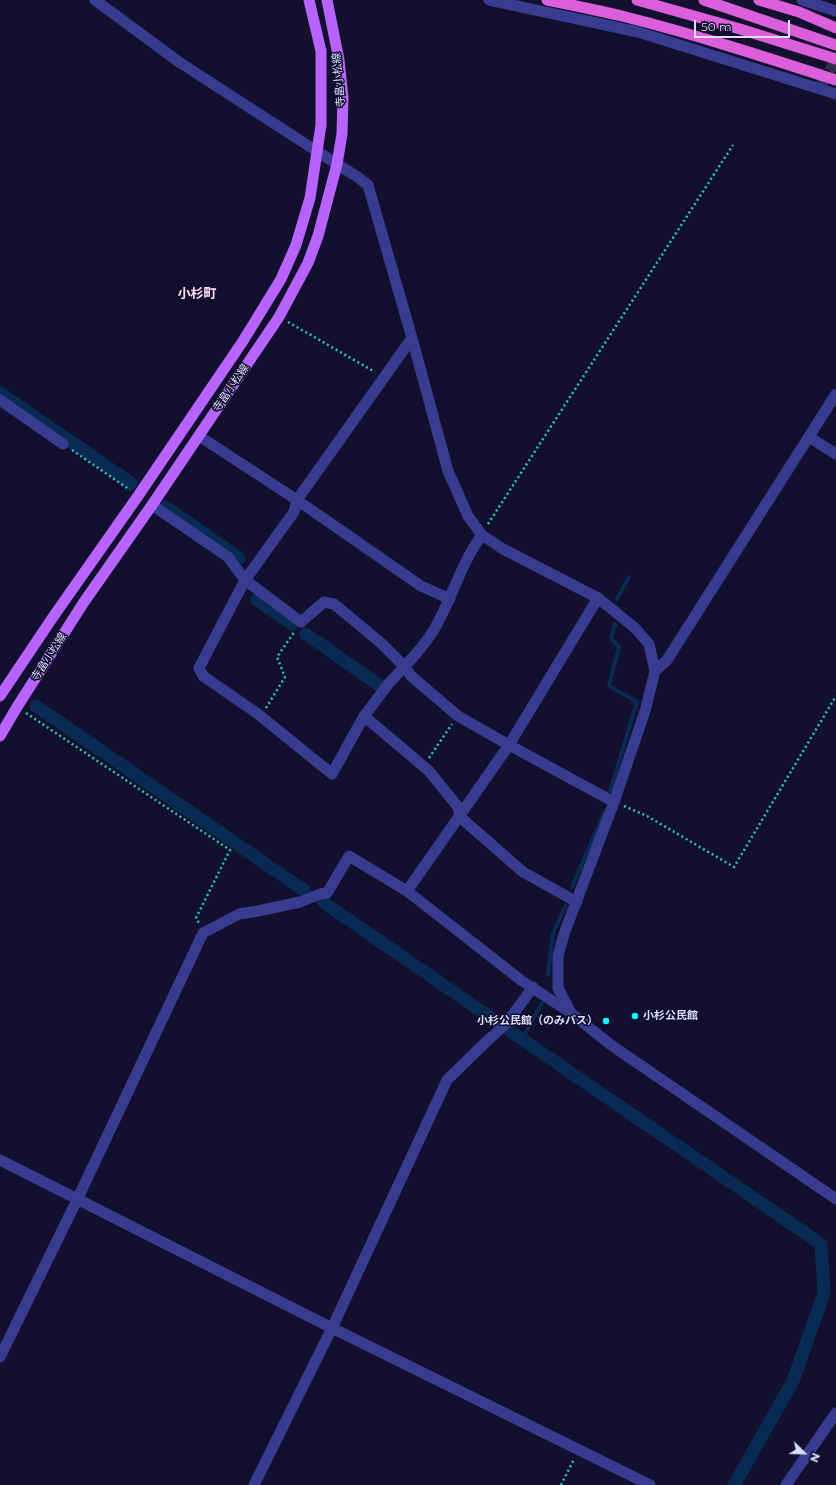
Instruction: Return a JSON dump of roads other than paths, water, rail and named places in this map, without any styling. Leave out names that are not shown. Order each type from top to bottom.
[{"type":"highway","points":[[547,0],[622,16],[688,34],[764,56],[836,80]]},
{"type":"highway","points":[[637,0],[740,29],[836,59]]},
{"type":"highway","points":[[704,0],[836,45]]},
{"type":"highway","points":[[760,0],[799,12],[836,28]]},
{"type":"main road","name":"寺畠小松線","points":[[0,696],[243,341],[281,279],[296,245],[306,214],[318,152],[321,125],[320,51],[308,0]]},
{"type":"main road","name":"寺畠小松線","points":[[0,736],[84,602],[152,505],[279,317],[308,263],[318,236],[337,164],[342,134],[343,97],[339,60],[327,0]]},
{"type":"street","points":[[95,0],[179,62],[368,185],[448,471],[468,516],[482,535],[503,549],[598,598],[635,628],[649,644],[655,671],[645,711],[614,802],[564,934],[558,956],[558,988],[571,1013]]},
{"type":"street","points":[[489,0],[638,32],[820,86],[836,94]]},
{"type":"street","points":[[802,0],[836,11]]},
{"type":"street","points":[[412,338],[297,500],[294,512],[245,580],[199,668],[203,676],[261,717],[332,774],[364,716],[405,667],[434,629],[450,599],[473,547],[482,535]]},
{"type":"street","points":[[655,671],[668,660],[836,394]]},
{"type":"street","points":[[0,400],[64,444]]},
{"type":"street","points":[[199,436],[297,500],[421,586],[450,599]]},
{"type":"street","points":[[809,437],[836,454]]},
{"type":"street","points":[[152,505],[228,557],[245,580],[301,622],[324,602],[334,604],[381,643],[405,667],[411,676],[458,716],[614,802]]},
{"type":"street","points":[[407,891],[509,745],[598,598]]},
{"type":"street","points":[[364,716],[429,771],[458,807],[460,817],[523,872],[577,902]]},
{"type":"street","points":[[0,1356],[77,1200],[203,932],[239,914],[300,902],[320,894],[327,893],[349,856],[407,891],[522,981],[571,1013],[611,1045],[836,1200]]},
{"type":"street","points":[[254,1485],[332,1328],[448,1080],[506,1024],[533,987]]},
{"type":"street","points":[[0,1160],[332,1328],[650,1485]]},
{"type":"street","points":[[786,1485],[836,1413]]},
{"type":"waterway","points":[[0,393],[131,483]]},
{"type":"waterway","points":[[166,507],[239,558]]},
{"type":"waterway","points":[[617,599],[629,577]]},
{"type":"waterway","points":[[257,600],[292,624]]},
{"type":"waterway","points":[[610,791],[637,702],[609,686],[619,647],[611,638],[615,624]]},
{"type":"waterway","points":[[306,634],[379,685]]},
{"type":"waterway","points":[[36,706],[305,891]]},
{"type":"waterway","points":[[572,887],[604,813]]},
{"type":"waterway","points":[[323,902],[500,1024]]},
{"type":"waterway","points":[[548,975],[553,933],[566,905]]},
{"type":"waterway","points":[[522,1039],[542,1003]]},
{"type":"waterway","points":[[510,1031],[821,1244],[824,1293],[793,1381],[734,1485]]},
{"type":"tunnel","points":[[821,85],[836,60]]},
{"type":"place","name":"小杉公民館","points":[[635,1016]]},
{"type":"place","name":"小杉公民館（のみバス）","points":[[606,1021]]},
{"type":"district","name":"小杉町","points":[[197,294]]}]
